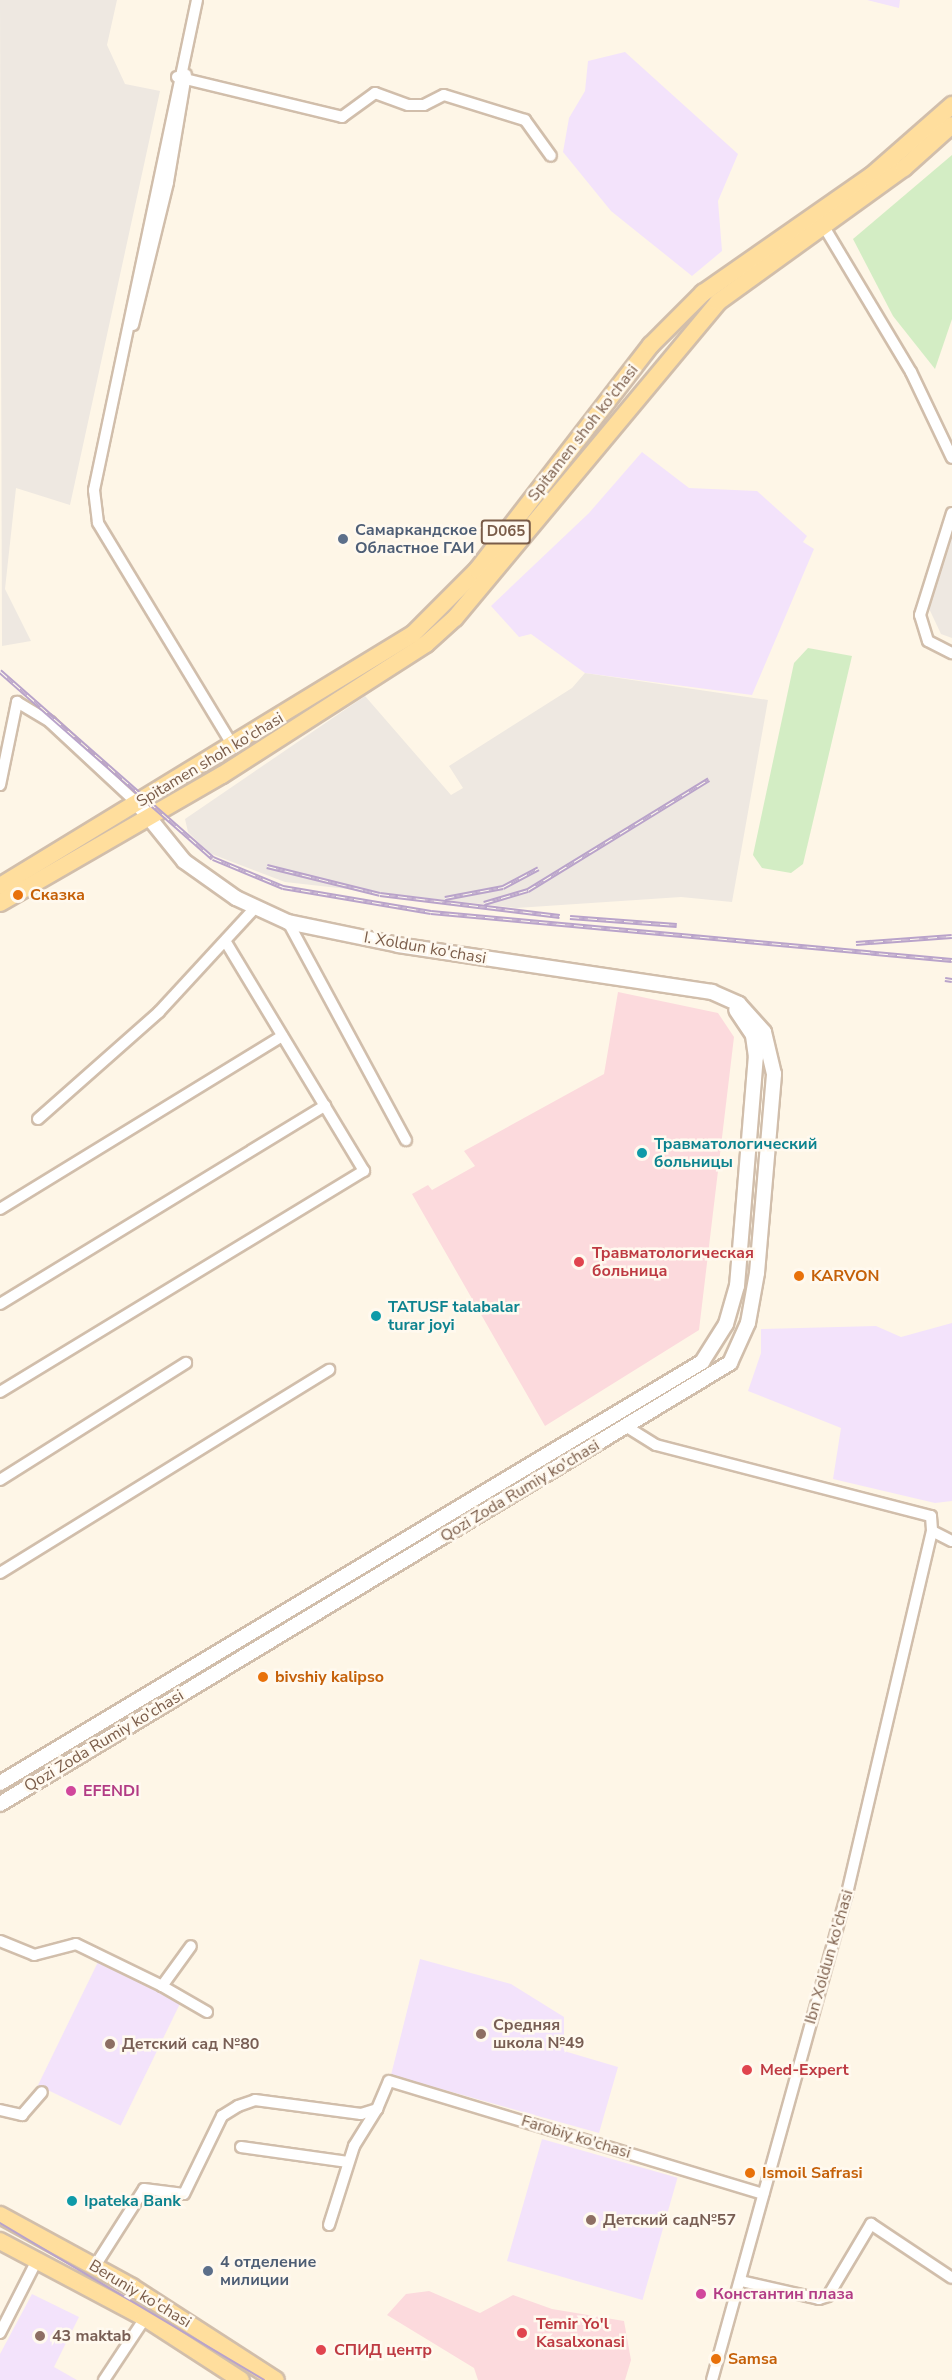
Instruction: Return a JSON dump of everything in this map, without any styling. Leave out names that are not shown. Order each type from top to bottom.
[{"type":"main road","name":"Spitamen shoh ko'chasi","points":[[2,880],[234,748],[442,610],[651,345],[703,293],[871,176],[952,105]]},
{"type":"main road","name":"Spitamen shoh ko'chasi","points":[[0,903],[148,819],[390,672],[426,644],[482,587],[687,334],[718,302],[904,168],[952,125]]},
{"type":"main road","name":"Beruniy ko'chasi","points":[[0,2215],[95,2266],[276,2380]]},
{"type":"main road","name":"Beruniy ko'chasi","points":[[0,2241],[145,2318],[242,2380]]},
{"type":"street","points":[[197,0],[186,47],[146,280],[122,350],[97,459],[98,523],[234,748]]},
{"type":"street","points":[[181,78],[342,117],[375,93],[424,105],[440,94],[525,120],[551,156]]},
{"type":"street","points":[[823,225],[911,372],[952,458]]},
{"type":"street","points":[[952,513],[920,615],[928,641],[952,652]]},
{"type":"street","points":[[0,785],[17,702],[50,722],[137,803]]},
{"type":"street","name":"I. Xoldun ko'chasi","points":[[137,803],[183,861],[255,908],[288,922],[725,997],[750,1013]]},
{"type":"street","points":[[38,1119],[93,1074],[227,944],[255,908]]},
{"type":"street","points":[[288,922],[406,1140]]},
{"type":"street","points":[[0,1392],[364,1171],[227,944]]},
{"type":"street","name":"Qozi Zoda Rumiy ko'chasi","points":[[0,1783],[702,1362],[726,1324],[737,1286],[756,1057],[748,1026],[725,997]]},
{"type":"street","name":"Qozi Zoda Rumiy ko'chasi","points":[[0,1804],[730,1363],[748,1323],[774,1093],[767,1043],[750,1013]]},
{"type":"street","points":[[0,1209],[282,1036]]},
{"type":"street","points":[[0,1304],[325,1106]]},
{"type":"street","points":[[0,1480],[186,1363]]},
{"type":"street","points":[[0,1573],[329,1370]]},
{"type":"street","points":[[627,1427],[656,1445],[931,1516],[932,1531],[952,1541]]},
{"type":"street","name":"Ibn Xoldun ko'chasi","points":[[712,2380],[848,1893],[932,1531]]},
{"type":"street","points":[[0,1941],[34,1955],[76,1944],[162,1986],[207,2012]]},
{"type":"street","points":[[162,1986],[191,1946]]},
{"type":"street","name":"Farobiy ko'chasi","points":[[377,2109],[389,2081],[763,2194]]},
{"type":"street","points":[[0,2110],[22,2115],[42,2091]]},
{"type":"street","points":[[95,2266],[144,2188],[184,2194],[222,2116],[238,2106],[255,2100],[361,2114],[377,2109]]},
{"type":"street","points":[[329,2225],[348,2162],[377,2109]]},
{"type":"street","points":[[241,2147],[348,2162]]},
{"type":"street","points":[[741,2281],[819,2299],[828,2296],[871,2224],[952,2278]]},
{"type":"street","points":[[0,2333],[36,2262]]},
{"type":"street","points":[[104,2380],[145,2318]]},
{"type":"shaded area","points":[[0,0],[117,0],[107,45],[125,84],[160,91],[70,505],[16,488],[5,589],[31,641],[2,646]]},
{"type":"shaded area","points":[[867,0],[900,0],[899,8]]},
{"type":"shaded area","points":[[625,52],[738,154],[718,201],[722,251],[692,276],[611,211],[563,152],[569,118],[585,91],[588,61]]},
{"type":"shaded area","points":[[642,452],[689,488],[757,491],[807,536],[803,542],[814,549],[752,695],[585,673],[531,634],[519,637],[491,606],[589,513]]},
{"type":"shaded area","points":[[952,523],[952,638],[941,634],[925,600]]},
{"type":"shaded area","points":[[585,673],[768,700],[732,902],[681,897],[516,908],[285,882],[209,853],[188,832],[185,819],[365,696],[451,795],[463,788],[449,766],[572,688]]},
{"type":"shaded area","name":"Травматологическая больница","points":[[618,992],[718,1013],[734,1037],[699,1330],[545,1426],[412,1194],[428,1185],[432,1190],[475,1166],[464,1151],[604,1074]]},
{"type":"shaded area","points":[[952,1323],[952,1501],[935,1503],[833,1479],[841,1428],[748,1391],[761,1353],[761,1329],[876,1326],[901,1337]]},
{"type":"shaded area","name":"Средняя школа №49","points":[[420,1959],[511,1984],[564,2017],[564,2051],[618,2067],[599,2133],[391,2075]]},
{"type":"shaded area","name":"Детский сад №80","points":[[98,1962],[181,2002],[121,2125],[38,2085]]},
{"type":"shaded area","name":"Детский сад№57","points":[[542,2139],[678,2178],[643,2300],[507,2261]]},
{"type":"shaded area","name":"Temir Yo'l Kasalxonasi","points":[[429,2291],[480,2313],[513,2295],[552,2309],[624,2321],[631,2360],[625,2380],[478,2380],[474,2368],[387,2315],[406,2294]]},
{"type":"shaded area","name":"43 maktab","points":[[32,2294],[79,2317],[54,2367],[77,2380],[0,2380],[0,2354]]},
{"type":"green space","points":[[952,155],[952,319],[935,369],[893,316],[853,239]]},
{"type":"green space","points":[[808,648],[852,656],[803,864],[791,873],[762,868],[753,855],[794,663]]},
{"type":"tram line","points":[[0,2223],[264,2380]]},
{"type":"railway","points":[[0,671],[213,858],[283,887],[431,912],[952,960]]},
{"type":"railway","points":[[484,903],[528,890],[709,779]]},
{"type":"railway","points":[[267,866],[380,894],[560,916]]},
{"type":"railway","points":[[445,898],[503,887],[538,868]]},
{"type":"railway","points":[[570,917],[677,925]]},
{"type":"railway","points":[[856,943],[952,936]]},
{"type":"railway","points":[[945,979],[952,980]]},
{"type":"place","name":"Самаркандское Областное ГАИ","points":[[343,539]]},
{"type":"place","name":"Сказка","points":[[18,895]]},
{"type":"place","name":"Травматологический больницы","points":[[642,1153]]},
{"type":"place","name":"Травматологическая больница","points":[[579,1262]]},
{"type":"place","name":"KARVON","points":[[799,1276]]},
{"type":"place","name":"TATUSF talabalar turar joyi","points":[[376,1316]]},
{"type":"place","name":"bivshiy kalipso","points":[[263,1677]]},
{"type":"place","name":"EFENDI","points":[[71,1791]]},
{"type":"place","name":"Средняя школа №49","points":[[481,2034]]},
{"type":"place","name":"Детский сад №80","points":[[110,2044]]},
{"type":"place","name":"Med-Expert","points":[[747,2070]]},
{"type":"place","name":"Ismoil Safrasi","points":[[750,2173]]},
{"type":"place","name":"Ipateka Bank","points":[[72,2201]]},
{"type":"place","name":"Детский сад№57","points":[[591,2220]]},
{"type":"place","name":"4 отделение милиции","points":[[208,2271]]},
{"type":"place","name":"Константин плаза","points":[[701,2294]]},
{"type":"place","name":"Temir Yo'l Kasalxonasi","points":[[522,2333]]},
{"type":"place","name":"43 maktab","points":[[40,2336]]},
{"type":"place","name":"СПИД центр","points":[[321,2350]]},
{"type":"place","name":"Samsa","points":[[716,2359]]}]
